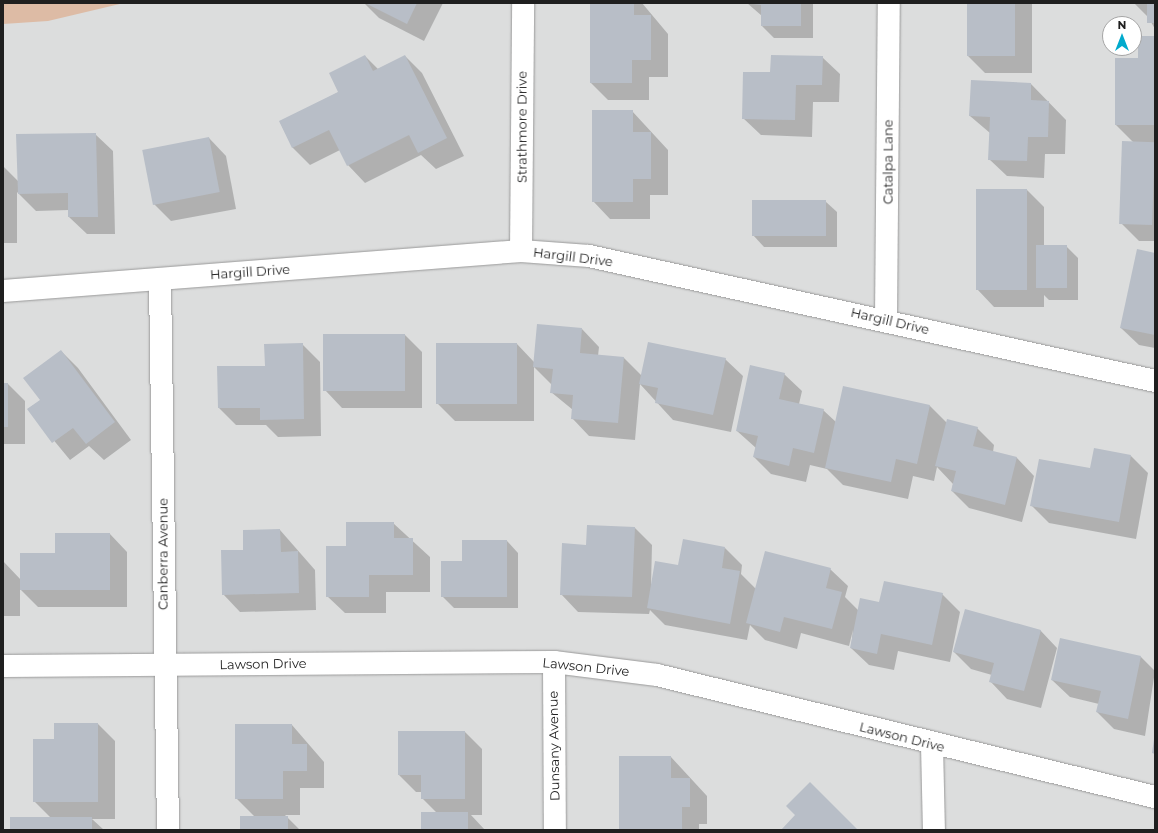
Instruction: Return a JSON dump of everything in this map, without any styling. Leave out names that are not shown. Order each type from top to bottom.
[{"type":"street","name":"Strathmore Drive","points":[[522,251],[523,3]]},
{"type":"street","name":"Catalpa Lane","points":[[886,320],[889,3]]},
{"type":"street","name":"Hargill Drive","points":[[3,291],[522,251],[589,256],[886,320],[1155,381]]},
{"type":"street","name":"Canberra Avenue","points":[[160,279],[163,665],[168,830]]},
{"type":"street","name":"Lawson Drive","points":[[3,666],[554,662],[657,675],[932,745],[1155,797]]},
{"type":"street","name":"Dunsany Avenue","points":[[554,662],[555,830]]},
{"type":"street","points":[[932,745],[934,830]]},
{"type":"shaded area","points":[[3,3],[1155,3],[1155,830],[3,830]]},
{"type":"shaded area","points":[[3,3],[124,3],[48,21],[3,24]]},
{"type":"building","points":[[365,3],[417,3],[407,24]]},
{"type":"building","points":[[590,3],[634,3],[634,15],[651,15],[651,60],[632,60],[632,83],[590,83]]},
{"type":"building","points":[[746,3],[801,3],[801,26],[761,26],[761,5]]},
{"type":"building","points":[[967,3],[1015,3],[1015,56],[967,56]]},
{"type":"building","points":[[1147,3],[1155,3],[1155,23],[1147,23]]},
{"type":"building","points":[[1142,36],[1155,36],[1155,125],[1115,125],[1115,58],[1138,58],[1138,56],[1142,56]]},
{"type":"building","points":[[365,55],[373,71],[405,55],[447,138],[418,153],[409,135],[347,166],[329,130],[292,148],[279,121],[338,92],[329,73]]},
{"type":"building","points":[[771,55],[823,56],[822,85],[796,85],[795,120],[742,119],[743,72],[770,72]]},
{"type":"building","points":[[971,80],[1031,83],[1031,100],[1049,101],[1048,137],[1028,137],[1027,161],[988,160],[990,117],[969,116]]},
{"type":"building","points":[[592,110],[633,110],[633,132],[651,132],[651,179],[633,179],[633,202],[592,202]]},
{"type":"building","points":[[96,133],[98,217],[68,217],[68,193],[18,194],[16,134]]},
{"type":"building","points":[[209,137],[220,192],[153,205],[142,150]]},
{"type":"building","points":[[1122,141],[1155,142],[1152,225],[1119,224]]},
{"type":"building","points":[[976,189],[1027,189],[1027,290],[976,290]]},
{"type":"building","points":[[752,200],[826,200],[826,236],[752,236]]},
{"type":"building","points":[[1036,245],[1067,245],[1067,288],[1036,288]]},
{"type":"building","points":[[1137,249],[1155,253],[1155,335],[1120,328]]},
{"type":"building","points":[[537,324],[582,328],[580,353],[624,357],[618,423],[571,419],[573,395],[550,393],[553,369],[533,367]]},
{"type":"building","points":[[323,334],[405,334],[405,391],[323,391]]},
{"type":"building","points":[[648,342],[726,358],[713,415],[655,403],[658,388],[639,384]]},
{"type":"building","points":[[303,343],[304,419],[260,420],[260,408],[218,408],[217,366],[265,366],[264,344]]},
{"type":"building","points":[[436,343],[517,343],[517,404],[436,404]]},
{"type":"building","points":[[61,350],[115,422],[86,444],[73,428],[52,443],[27,409],[40,400],[23,378]]},
{"type":"building","points":[[750,365],[785,373],[779,399],[824,409],[814,453],[793,448],[789,466],[753,457],[758,436],[736,431]]},
{"type":"building","points":[[3,383],[8,383],[8,427],[3,427]]},
{"type":"building","points":[[843,386],[930,405],[917,464],[896,459],[891,482],[825,468]]},
{"type":"building","points":[[947,419],[978,427],[973,446],[1017,457],[1005,505],[951,491],[956,471],[935,466]]},
{"type":"building","points":[[1094,448],[1131,455],[1119,522],[1030,506],[1039,459],[1090,468]]},
{"type":"building","points":[[346,522],[394,522],[394,538],[413,538],[413,575],[369,575],[369,597],[326,597],[326,546],[346,546]]},
{"type":"building","points":[[587,525],[635,527],[632,597],[560,595],[562,543],[586,545]]},
{"type":"building","points":[[280,529],[281,552],[298,551],[299,593],[222,595],[221,550],[243,550],[243,530]]},
{"type":"building","points":[[55,533],[110,533],[110,590],[20,590],[20,553],[55,553]]},
{"type":"building","points":[[683,539],[725,547],[722,568],[740,571],[730,624],[647,608],[655,561],[678,565]]},
{"type":"building","points":[[462,540],[507,540],[507,597],[441,597],[441,561],[462,561]]},
{"type":"building","points":[[765,551],[831,568],[826,588],[842,592],[832,629],[784,617],[780,632],[746,623]]},
{"type":"building","points":[[884,581],[943,593],[932,645],[881,634],[877,654],[850,648],[860,598],[879,602]]},
{"type":"building","points":[[965,609],[1041,630],[1024,691],[989,682],[994,663],[953,652]]},
{"type":"building","points":[[1060,638],[1141,656],[1128,719],[1096,712],[1101,691],[1051,680]]},
{"type":"building","points":[[54,723],[98,723],[98,802],[33,802],[33,739],[54,739]]},
{"type":"building","points":[[235,724],[292,724],[292,744],[307,744],[307,771],[283,771],[283,799],[235,799]]},
{"type":"building","points":[[398,731],[465,731],[465,799],[421,799],[421,775],[398,775]]},
{"type":"building","points":[[1155,739],[1155,754],[1152,753]]},
{"type":"building","points":[[619,756],[671,756],[671,778],[690,778],[690,807],[682,807],[682,830],[619,830]]},
{"type":"building","points":[[810,782],[858,830],[781,830],[795,815],[786,806]]},
{"type":"building","points":[[421,812],[468,812],[468,830],[421,830]]},
{"type":"building","points":[[240,816],[288,816],[288,830],[240,830]]},
{"type":"building","points":[[10,817],[92,817],[92,830],[10,830]]}]
